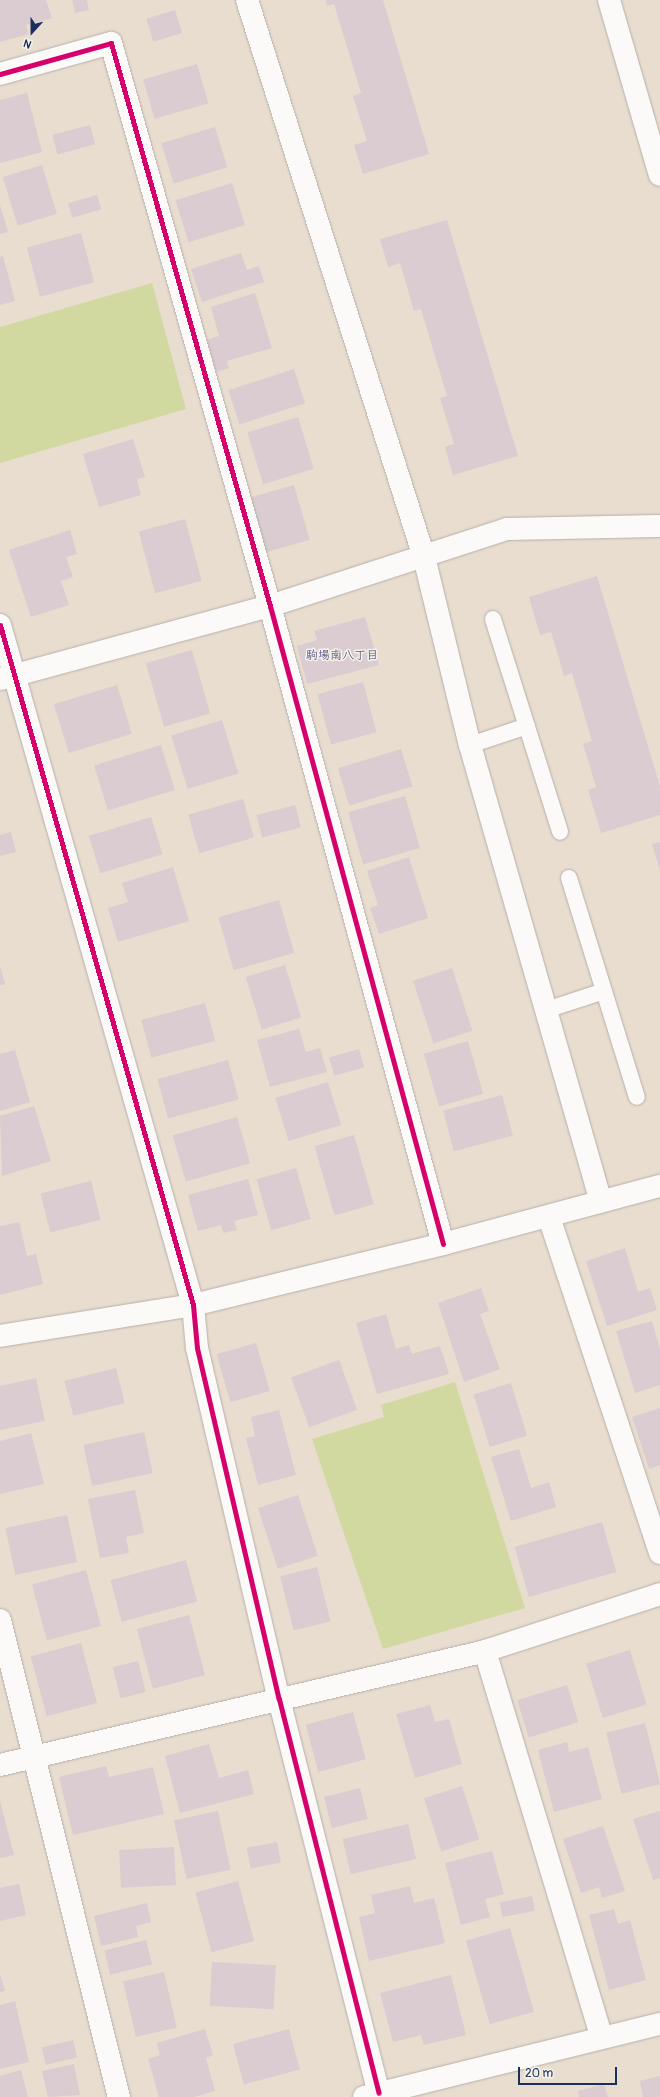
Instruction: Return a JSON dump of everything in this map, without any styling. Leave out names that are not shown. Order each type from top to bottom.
[{"type":"street","points":[[247,0],[424,557],[470,745],[601,1202]]},
{"type":"street","points":[[609,0],[660,175]]},
{"type":"street","points":[[0,74],[111,43],[270,606],[443,1244]]},
{"type":"street","points":[[7,678],[270,606],[507,529],[660,526]]},
{"type":"street","points":[[0,624],[7,678],[193,1305],[197,1348],[371,2095],[660,2024]]},
{"type":"street","points":[[0,1336],[193,1305],[549,1217],[660,1186]]},
{"type":"street","points":[[549,1217],[660,1553]]},
{"type":"street","points":[[0,1765],[485,1651],[660,1594]]},
{"type":"street","points":[[0,1620],[119,2097]]},
{"type":"street","points":[[485,1651],[602,2038]]},
{"type":"lane","points":[[493,619],[560,832]]},
{"type":"lane","points":[[470,745],[527,726]]},
{"type":"lane","points":[[569,878],[637,1097]]},
{"type":"lane","points":[[546,1010],[604,991]]},
{"type":"green space","points":[[152,283],[186,409],[0,463],[0,327]]},
{"type":"green space","points":[[455,1382],[525,1608],[383,1649],[312,1439],[384,1417],[381,1405]]},
{"type":"building","points":[[0,0],[46,0],[52,18],[26,25],[29,34],[0,42]]},
{"type":"building","points":[[72,0],[87,0],[89,10],[75,13]]},
{"type":"building","points":[[326,0],[383,0],[429,154],[363,174],[354,145],[367,141],[353,96],[361,93],[334,4],[327,6]]},
{"type":"building","points":[[175,10],[182,33],[153,42],[146,19]]},
{"type":"building","points":[[197,64],[208,103],[154,119],[143,79]]},
{"type":"building","points":[[27,93],[42,152],[0,163],[0,100]]},
{"type":"building","points":[[90,125],[95,144],[58,154],[52,135]]},
{"type":"building","points":[[215,127],[227,167],[174,184],[161,143]]},
{"type":"building","points":[[42,165],[57,214],[18,226],[3,177]]},
{"type":"building","points":[[232,183],[245,225],[188,242],[176,200]]},
{"type":"building","points":[[97,195],[101,209],[72,218],[68,203]]},
{"type":"building","points":[[0,205],[8,232],[0,234]]},
{"type":"building","points":[[447,220],[518,456],[453,475],[445,447],[454,444],[440,398],[447,396],[421,309],[414,311],[400,263],[388,267],[380,239]]},
{"type":"building","points":[[81,233],[94,282],[40,297],[27,247]]},
{"type":"building","points":[[241,253],[247,270],[259,266],[264,282],[202,302],[191,269]]},
{"type":"building","points":[[3,256],[15,301],[0,305],[0,257]]},
{"type":"building","points":[[255,293],[272,348],[227,361],[229,368],[216,372],[207,340],[219,336],[211,307]]},
{"type":"building","points":[[294,369],[305,403],[240,425],[228,390]]},
{"type":"building","points":[[298,417],[314,469],[263,484],[247,432]]},
{"type":"building","points":[[133,439],[145,477],[137,479],[141,495],[99,507],[83,454]]},
{"type":"building","points":[[294,485],[310,540],[263,553],[247,499]]},
{"type":"building","points":[[185,519],[202,581],[155,593],[139,531]]},
{"type":"building","points":[[70,530],[77,554],[66,557],[73,577],[61,581],[69,605],[31,617],[9,550]]},
{"type":"building","points":[[597,576],[660,786],[660,815],[601,833],[588,790],[596,787],[583,744],[592,741],[572,673],[564,676],[551,632],[540,635],[529,597]]},
{"type":"building","points":[[365,617],[379,665],[307,684],[297,646],[317,640],[314,631]]},
{"type":"building","points":[[192,650],[210,713],[164,727],[146,663]]},
{"type":"building","points":[[363,682],[376,732],[331,744],[318,694]]},
{"type":"building","points":[[117,685],[132,734],[69,753],[54,704]]},
{"type":"building","points":[[222,720],[238,774],[188,789],[171,735]]},
{"type":"building","points":[[161,745],[175,790],[108,810],[94,765]]},
{"type":"building","points":[[401,749],[412,786],[349,806],[338,768]]},
{"type":"building","points":[[405,796],[420,848],[363,864],[348,812]]},
{"type":"building","points":[[243,799],[254,837],[199,853],[188,815]]},
{"type":"building","points":[[295,805],[301,827],[262,838],[256,815]]},
{"type":"building","points":[[151,817],[162,854],[100,873],[89,836]]},
{"type":"building","points":[[11,832],[16,852],[0,856],[0,835]]},
{"type":"building","points":[[660,842],[660,870],[652,844]]},
{"type":"building","points":[[409,857],[428,918],[379,934],[370,908],[378,905],[367,871]]},
{"type":"building","points":[[173,867],[189,921],[118,942],[108,908],[128,902],[122,883]]},
{"type":"building","points":[[279,900],[294,953],[234,970],[218,917]]},
{"type":"building","points":[[285,965],[301,1018],[262,1030],[246,977]]},
{"type":"building","points":[[0,966],[5,984],[0,985]]},
{"type":"building","points":[[452,968],[472,1031],[433,1043],[413,981]]},
{"type":"building","points":[[205,1003],[215,1041],[151,1058],[141,1020]]},
{"type":"building","points":[[299,1029],[306,1052],[320,1048],[327,1072],[270,1087],[257,1040]]},
{"type":"building","points":[[468,1041],[483,1094],[439,1107],[424,1054]]},
{"type":"building","points":[[359,1049],[364,1067],[334,1076],[329,1058]]},
{"type":"building","points":[[15,1050],[30,1102],[0,1111],[0,1054]]},
{"type":"building","points":[[228,1060],[239,1100],[168,1118],[157,1079]]},
{"type":"building","points":[[328,1082],[341,1125],[289,1141],[275,1098]]},
{"type":"building","points":[[502,1095],[513,1136],[454,1151],[443,1111]]},
{"type":"building","points":[[34,1106],[51,1161],[2,1176],[0,1116]]},
{"type":"building","points":[[237,1117],[250,1163],[186,1182],[173,1135]]},
{"type":"building","points":[[354,1135],[374,1204],[334,1216],[315,1146]]},
{"type":"building","points":[[296,1168],[311,1219],[271,1230],[257,1179]]},
{"type":"building","points":[[248,1179],[258,1215],[234,1221],[237,1230],[223,1233],[221,1225],[198,1231],[188,1195]]},
{"type":"building","points":[[91,1181],[101,1220],[50,1232],[41,1194]]},
{"type":"building","points":[[19,1222],[27,1256],[36,1254],[43,1284],[0,1295],[0,1226]]},
{"type":"building","points":[[625,1248],[638,1292],[650,1288],[657,1310],[607,1326],[586,1261]]},
{"type":"building","points":[[481,1288],[489,1311],[480,1314],[500,1369],[464,1382],[438,1303]]},
{"type":"building","points":[[386,1314],[396,1349],[409,1345],[412,1354],[440,1346],[449,1374],[377,1394],[356,1323]]},
{"type":"building","points":[[652,1321],[660,1349],[660,1385],[635,1393],[616,1331]]},
{"type":"building","points":[[256,1343],[270,1391],[230,1402],[217,1354]]},
{"type":"building","points":[[339,1360],[357,1410],[309,1427],[291,1377]]},
{"type":"building","points":[[116,1368],[125,1403],[73,1416],[65,1381]]},
{"type":"building","points":[[36,1378],[45,1421],[0,1430],[0,1386]]},
{"type":"building","points":[[511,1383],[527,1436],[490,1447],[474,1394]]},
{"type":"building","points":[[660,1408],[660,1465],[649,1469],[632,1417]]},
{"type":"building","points":[[279,1410],[296,1475],[258,1485],[246,1438],[255,1436],[251,1417]]},
{"type":"building","points":[[144,1432],[153,1473],[92,1486],[83,1445]]},
{"type":"building","points":[[31,1433],[44,1484],[0,1494],[0,1441]]},
{"type":"building","points":[[519,1449],[531,1488],[549,1482],[556,1507],[511,1521],[491,1457]]},
{"type":"building","points":[[135,1490],[144,1533],[126,1537],[129,1553],[100,1558],[88,1499]]},
{"type":"building","points":[[298,1495],[318,1556],[278,1569],[258,1508]]},
{"type":"building","points":[[67,1515],[77,1562],[15,1575],[5,1528]]},
{"type":"building","points":[[602,1522],[616,1572],[529,1597],[515,1547]]},
{"type":"building","points":[[186,1560],[197,1602],[122,1622],[111,1580]]},
{"type":"building","points":[[317,1567],[331,1621],[294,1631],[280,1576]]},
{"type":"building","points":[[86,1570],[101,1626],[47,1641],[32,1584]]},
{"type":"building","points":[[189,1615],[205,1675],[153,1689],[137,1629]]},
{"type":"building","points":[[81,1643],[97,1703],[47,1716],[31,1656]]},
{"type":"building","points":[[630,1650],[647,1705],[603,1718],[586,1663]]},
{"type":"building","points":[[138,1661],[146,1692],[121,1698],[113,1667]]},
{"type":"building","points":[[567,1685],[578,1722],[529,1737],[517,1700]]},
{"type":"building","points":[[430,1705],[435,1722],[449,1719],[462,1764],[415,1778],[396,1714]]},
{"type":"building","points":[[353,1712],[366,1759],[318,1772],[306,1725]]},
{"type":"building","points":[[645,1723],[660,1784],[621,1794],[606,1733]]},
{"type":"building","points":[[567,1742],[569,1752],[588,1747],[602,1799],[554,1812],[538,1750]]},
{"type":"building","points":[[209,1744],[219,1778],[248,1770],[254,1794],[180,1813],[165,1756]]},
{"type":"building","points":[[106,1766],[109,1777],[153,1767],[164,1814],[73,1835],[59,1777]]},
{"type":"building","points":[[462,1786],[479,1839],[441,1852],[424,1798]]},
{"type":"building","points":[[360,1788],[368,1819],[332,1828],[324,1797]]},
{"type":"building","points":[[0,1801],[14,1855],[0,1858]]},
{"type":"building","points":[[218,1811],[230,1870],[186,1879],[174,1820]]},
{"type":"building","points":[[660,1811],[660,1878],[653,1880],[633,1819]]},
{"type":"building","points":[[408,1824],[416,1859],[351,1874],[343,1839]]},
{"type":"building","points":[[603,1826],[625,1891],[602,1898],[599,1887],[581,1893],[563,1839]]},
{"type":"building","points":[[277,1842],[281,1863],[251,1869],[247,1848]]},
{"type":"building","points":[[174,1847],[176,1885],[121,1888],[119,1850]]},
{"type":"building","points":[[492,1851],[504,1894],[485,1899],[490,1917],[461,1925],[445,1863]]},
{"type":"building","points":[[238,1881],[254,1941],[212,1952],[195,1892]]},
{"type":"building","points":[[19,1884],[26,1915],[0,1921],[0,1888]]},
{"type":"building","points":[[410,1886],[414,1903],[434,1898],[445,1943],[369,1961],[359,1917],[375,1913],[371,1895]]},
{"type":"building","points":[[532,1896],[535,1911],[502,1917],[500,1902]]},
{"type":"building","points":[[147,1903],[151,1922],[136,1926],[138,1937],[101,1946],[94,1916]]},
{"type":"building","points":[[614,1909],[618,1924],[630,1920],[646,1980],[609,1990],[589,1915]]},
{"type":"building","points":[[510,1928],[534,2012],[490,2024],[466,1941]]},
{"type":"building","points":[[146,1940],[152,1964],[110,1975],[104,1950]]},
{"type":"building","points":[[212,1962],[276,1965],[274,2009],[210,2006]]},
{"type":"building","points":[[164,1972],[177,2028],[136,2037],[123,1981]]},
{"type":"building","points":[[0,1974],[5,1991],[0,1992]]},
{"type":"building","points":[[451,1975],[466,2035],[424,2045],[421,2035],[393,2042],[380,1993]]},
{"type":"building","points":[[15,2001],[29,2062],[0,2069],[0,2005]]},
{"type":"building","points":[[205,2029],[213,2055],[206,2058],[215,2091],[194,2097],[159,2097],[148,2059],[160,2055],[157,2043]]},
{"type":"building","points":[[289,2029],[300,2070],[244,2085],[233,2044]]},
{"type":"building","points":[[73,2040],[77,2058],[46,2065],[42,2047]]},
{"type":"building","points":[[74,2064],[80,2095],[48,2097],[42,2071]]},
{"type":"building","points":[[21,2070],[28,2097],[0,2097],[0,2076]]},
{"type":"building","points":[[660,2076],[660,2097],[643,2097],[640,2081]]},
{"type":"building","points":[[604,2084],[608,2097],[579,2097],[578,2091]]},
{"type":"cycle path","points":[[0,74],[111,43],[270,606],[443,1244]]},
{"type":"cycle path","points":[[0,625],[193,1305],[197,1348],[279,1699],[379,2093]]},
{"type":"district","name":"駒場南八丁目","points":[[342,656]]}]
